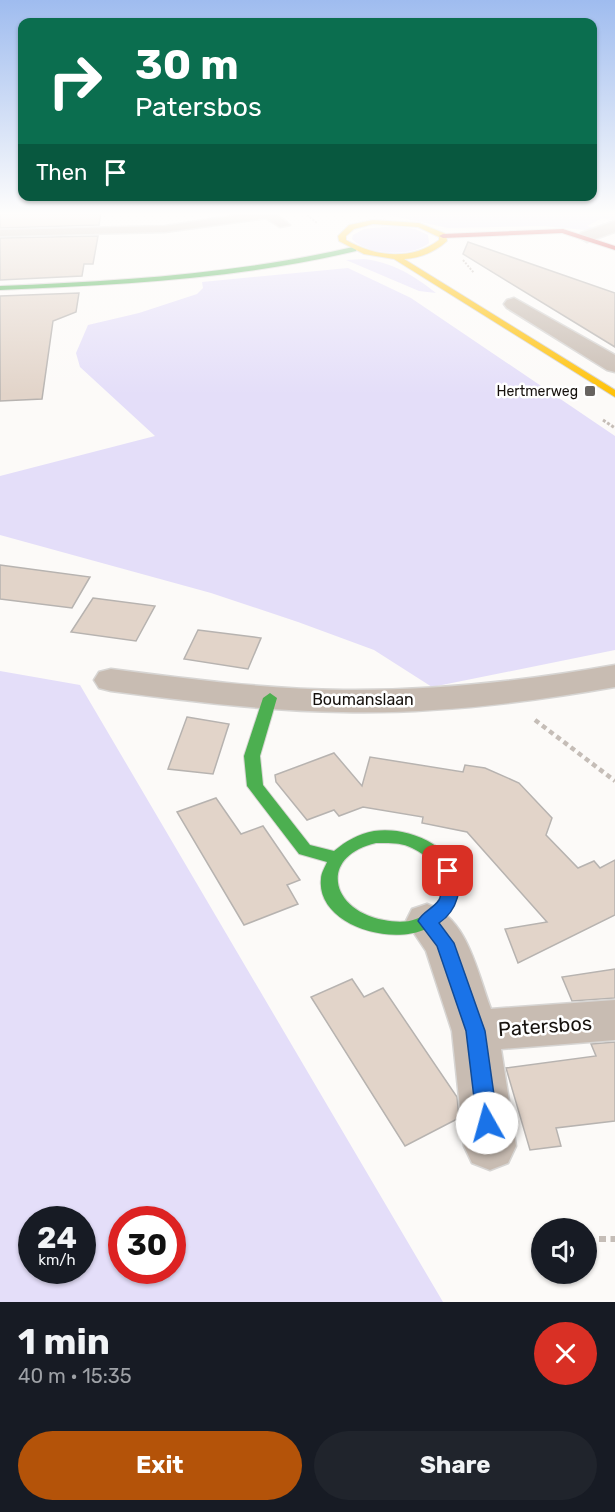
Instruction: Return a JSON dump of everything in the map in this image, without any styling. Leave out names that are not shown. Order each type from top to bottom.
[{"type":"main road","points":[[0,288],[228,273]]},
{"type":"main road","points":[[420,273],[490,319],[510,327],[609,391],[615,399]]},
{"type":"main road","points":[[475,291],[510,327]]},
{"type":"main road","points":[[270,698],[252,756],[255,786],[305,850],[337,858]]},
{"type":"main road","points":[[400,837],[424,846],[439,856],[448,871],[451,885],[447,902],[436,916],[427,921],[417,926],[394,929],[365,924],[346,914],[331,890],[330,874],[337,858],[350,847],[366,839],[400,837]]},
{"type":"street","points":[[514,304],[607,360]]},
{"type":"street","points":[[564,363],[607,360]]},
{"type":"street","name":"Boumanslaan","points":[[111,680],[270,698],[343,701],[408,700],[499,692],[615,676]]},
{"type":"street","name":"Patersbos","points":[[427,921],[445,943],[475,1031],[490,1146]]},
{"type":"street","name":"Patersbos","points":[[475,1031],[615,1020]]},
{"type":"path","points":[[499,692],[615,781]]},
{"type":"path","points":[[599,1239],[615,1239]]},
{"type":"shaded area","points":[[298,273],[358,273],[411,298],[615,436],[615,650],[432,687],[374,650],[298,622],[211,593],[0,535],[0,476],[155,436],[80,367],[76,353],[88,325],[139,313],[197,294],[203,288],[202,282]]},
{"type":"shaded area","points":[[376,273],[406,273],[436,293],[419,291]]},
{"type":"shaded area","points":[[0,671],[80,685],[443,1302],[0,1302]]},
{"type":"building","points":[[0,273],[83,273],[82,276],[0,280]]},
{"type":"building","points":[[494,273],[557,273],[615,293],[615,347]]},
{"type":"building","points":[[79,293],[76,312],[53,321],[42,399],[0,401],[0,296]]},
{"type":"building","points":[[0,565],[90,577],[72,608],[0,599]]},
{"type":"building","points":[[93,598],[155,606],[136,641],[71,632]]},
{"type":"building","points":[[198,630],[261,638],[248,669],[184,659]]},
{"type":"building","points":[[187,717],[229,724],[213,774],[168,769]]},
{"type":"building","points":[[334,753],[362,786],[370,757],[463,772],[465,765],[485,768],[519,783],[552,818],[546,835],[578,868],[594,861],[600,868],[615,860],[615,915],[518,963],[505,929],[547,922],[467,832],[422,823],[423,817],[363,807],[339,816],[334,810],[307,820],[276,782],[275,775]]},
{"type":"building","points":[[216,798],[241,834],[263,826],[300,880],[287,885],[298,904],[244,925],[177,812]]},
{"type":"building","points":[[615,969],[615,998],[572,1001],[562,977]]},
{"type":"building","points":[[352,979],[364,997],[383,988],[457,1097],[459,1118],[405,1146],[311,997]]},
{"type":"building","points":[[615,1042],[615,1121],[556,1128],[561,1146],[530,1150],[506,1068],[596,1056],[591,1044]]},
{"type":"traffic: fast","points":[[0,288],[178,278],[224,273]]},
{"type":"traffic: fast","points":[[270,698],[252,756],[255,786],[305,850],[337,858],[329,880],[331,893],[338,904],[360,920],[389,928],[403,929],[428,921],[441,909],[449,896],[451,882],[445,867],[438,857],[416,842],[402,838],[376,837],[363,840],[337,858]]},
{"type":"traffic: slow","points":[[420,273],[615,394]]},
{"type":"place","name":"Hertmerweg","points":[[590,391]]},
{"type":"route","points":[[448,871],[451,885],[447,902],[436,916],[427,921],[445,943],[475,1031],[487,1123]]}]
